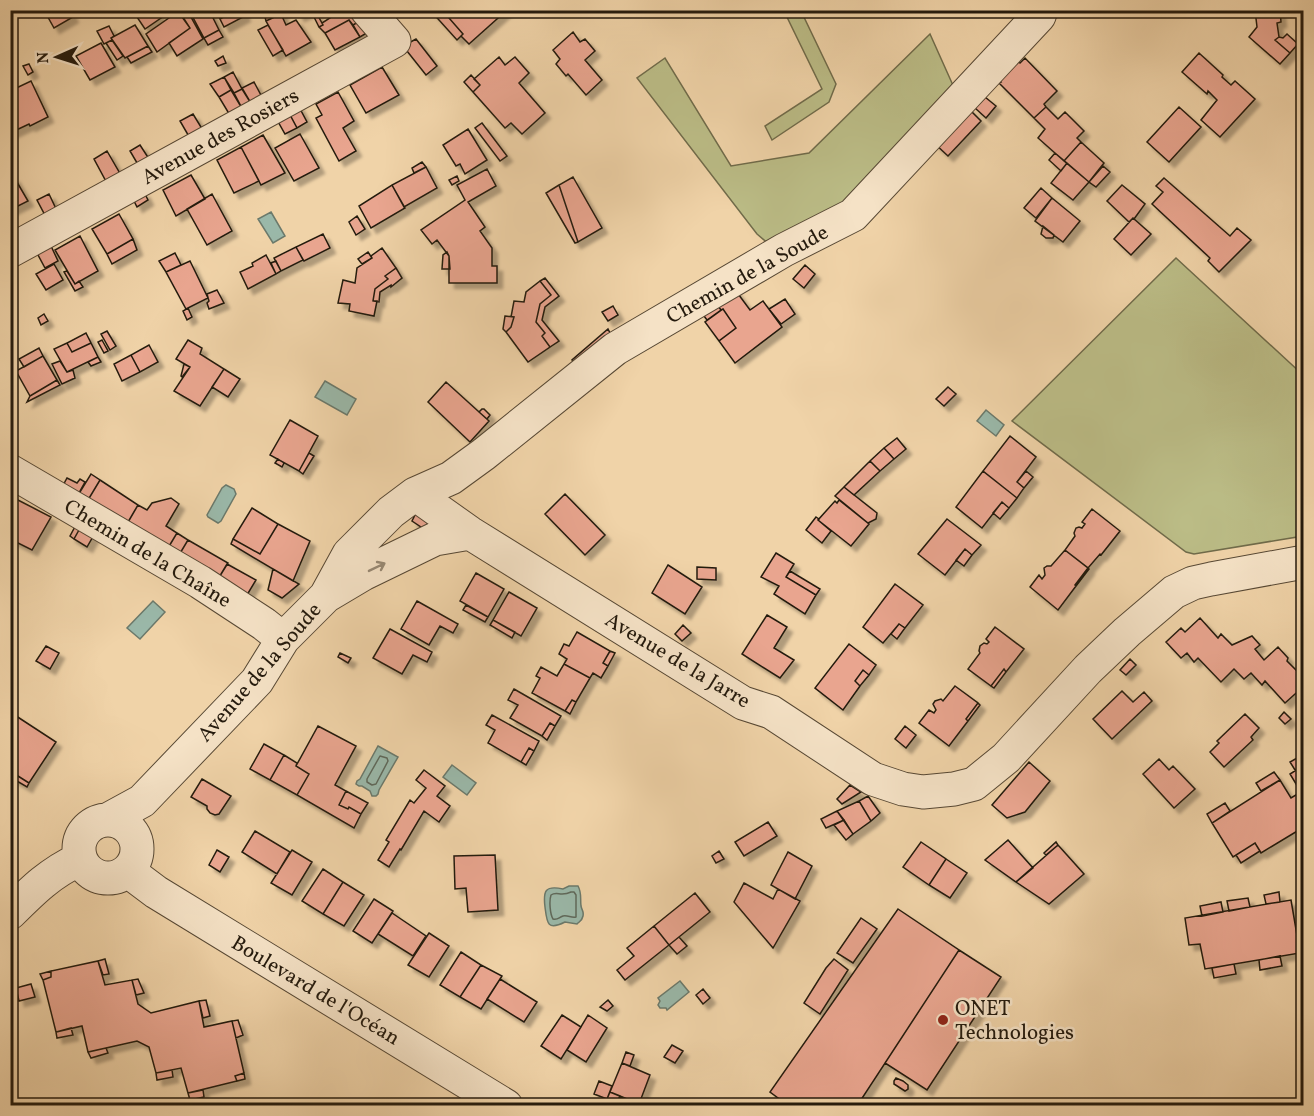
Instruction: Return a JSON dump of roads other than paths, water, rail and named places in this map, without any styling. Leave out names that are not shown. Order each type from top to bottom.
[{"type":"street","name":"Avenue des Rosiers","points":[[10,251],[394,41],[367,10]]},
{"type":"street","name":"Chemin de la Soude","points":[[414,494],[451,478],[476,460],[615,349],[784,250],[853,215],[1031,25],[1041,10]]},
{"type":"street","name":"Chemin de la Chaîne","points":[[10,471],[200,582],[283,639]]},
{"type":"street","name":"Avenue de la Jarre","points":[[414,494],[470,532],[743,703],[771,712],[873,778],[903,789],[923,792],[954,789],[974,784],[1006,758],[1127,632],[1174,592],[1193,583],[1304,562]]},
{"type":"street","name":"Avenue de la Soude","points":[[326,596],[349,554],[414,494]]},
{"type":"street","name":"Avenue de la Soude","points":[[121,827],[142,801],[257,681],[283,639],[326,596],[363,574],[435,539],[470,532]]},
{"type":"street","points":[[100,820],[121,827],[138,847],[135,860],[128,871],[115,878],[101,878],[88,870],[80,858],[81,839],[92,824],[100,820]]},
{"type":"street","points":[[10,913],[42,882],[80,858]]},
{"type":"street","name":"Boulevard de l'Océan","points":[[128,871],[156,892],[506,1106]]},
{"type":"water","points":[[271,212],[285,236],[273,243],[258,219]]},
{"type":"water","points":[[325,381],[356,399],[347,415],[315,397]]},
{"type":"water","points":[[986,410],[1004,425],[996,436],[977,421]]},
{"type":"water","points":[[226,485],[234,489],[236,494],[218,523],[207,515]]},
{"type":"water","points":[[153,601],[165,612],[140,639],[127,628]]},
{"type":"water","points":[[378,746],[398,757],[378,794],[372,796],[370,791],[356,784]]},
{"type":"water","points":[[452,765],[476,783],[467,795],[443,777]]},
{"type":"water","points":[[578,886],[582,919],[577,924],[565,922],[555,926],[551,925],[546,917],[544,901],[546,890],[563,889]]},
{"type":"water","points":[[680,981],[689,992],[667,1010],[660,1008],[658,998]]},
{"type":"place","name":"ONET Technologies","points":[[943,1020]]}]
